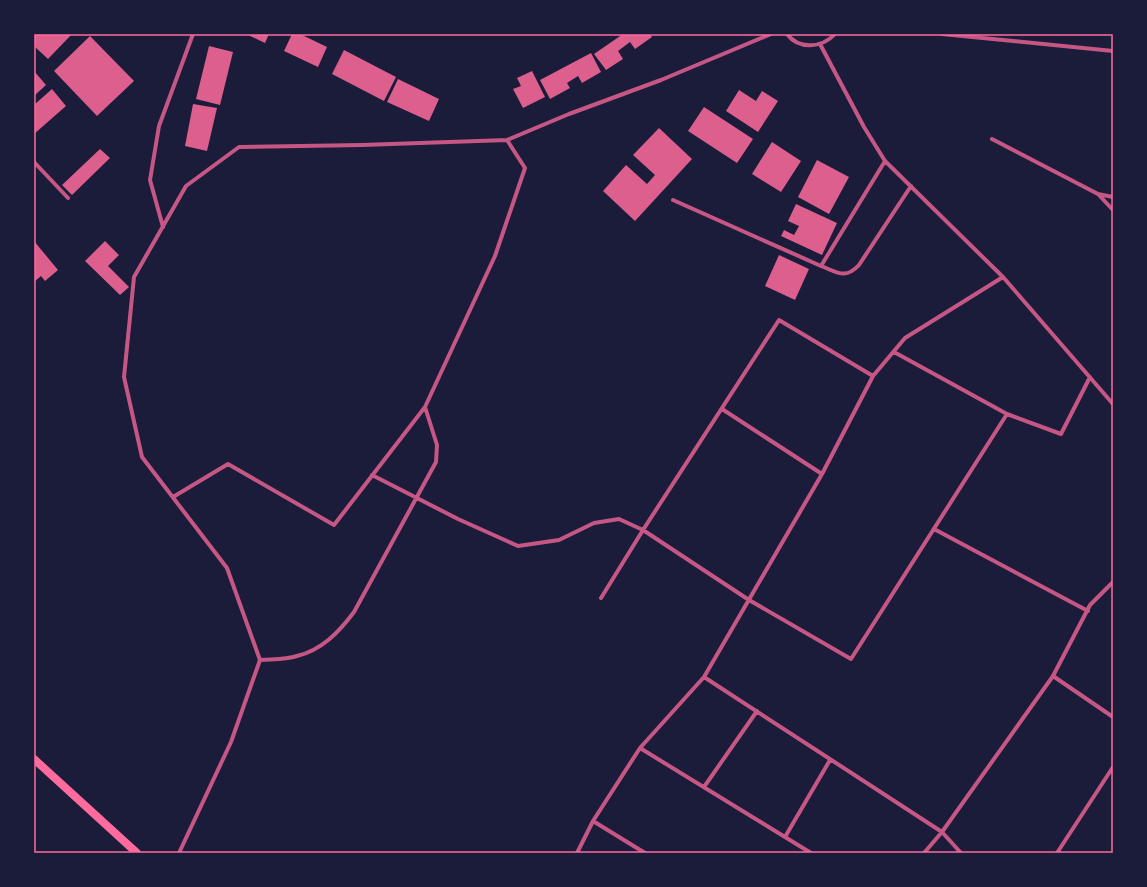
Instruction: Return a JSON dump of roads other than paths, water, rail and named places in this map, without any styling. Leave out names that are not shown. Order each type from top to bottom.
[{"type":"main road","points":[[34,759],[137,853]]},
{"type":"street","points":[[163,227],[150,180],[159,126],[193,34]]},
{"type":"street","points":[[179,853],[231,742],[260,660],[227,568],[142,457],[124,377],[134,277],[186,186],[239,148],[362,146],[507,140],[569,114],[661,80],[771,34]]},
{"type":"street","points":[[787,34],[797,43],[807,45],[817,45],[826,42],[835,34]]},
{"type":"street","points":[[942,34],[1113,51]]},
{"type":"street","points":[[820,44],[864,127],[885,161],[1003,277],[1113,404]]},
{"type":"street","points":[[992,139],[1098,194],[1113,197]]},
{"type":"street","points":[[173,497],[228,464],[334,525],[424,407],[495,256],[525,168],[507,140]]},
{"type":"street","points":[[821,266],[885,161]]},
{"type":"street","points":[[34,162],[68,198]]},
{"type":"street","points":[[672,200],[821,266],[841,274],[848,274],[854,271],[859,265],[911,186]]},
{"type":"street","points":[[1098,194],[1113,210]]},
{"type":"street","points":[[577,853],[593,821],[640,748],[704,677],[822,474],[873,376],[905,338],[1003,277]]},
{"type":"street","points":[[601,598],[643,530],[779,320],[873,376]]},
{"type":"street","points":[[894,352],[1007,414],[1061,434],[1090,377]]},
{"type":"street","points":[[260,660],[296,657],[314,649],[329,640],[342,629],[354,612],[436,462],[437,445],[424,407]]},
{"type":"street","points":[[722,409],[822,474]]},
{"type":"street","points":[[372,475],[458,519],[518,546],[559,540],[594,524],[619,518],[643,530],[749,600],[851,659],[1007,414]]},
{"type":"street","points":[[934,529],[1088,611]]},
{"type":"street","points":[[924,853],[942,832],[1053,676],[1090,605],[1113,582]]},
{"type":"street","points":[[1053,676],[1113,717]]},
{"type":"street","points":[[704,677],[942,832],[961,853]]},
{"type":"street","points":[[704,787],[757,711]]},
{"type":"street","points":[[640,748],[811,853]]},
{"type":"street","points":[[785,837],[830,760]]},
{"type":"street","points":[[1057,853],[1113,767]]},
{"type":"street","points":[[593,821],[645,853]]}]
